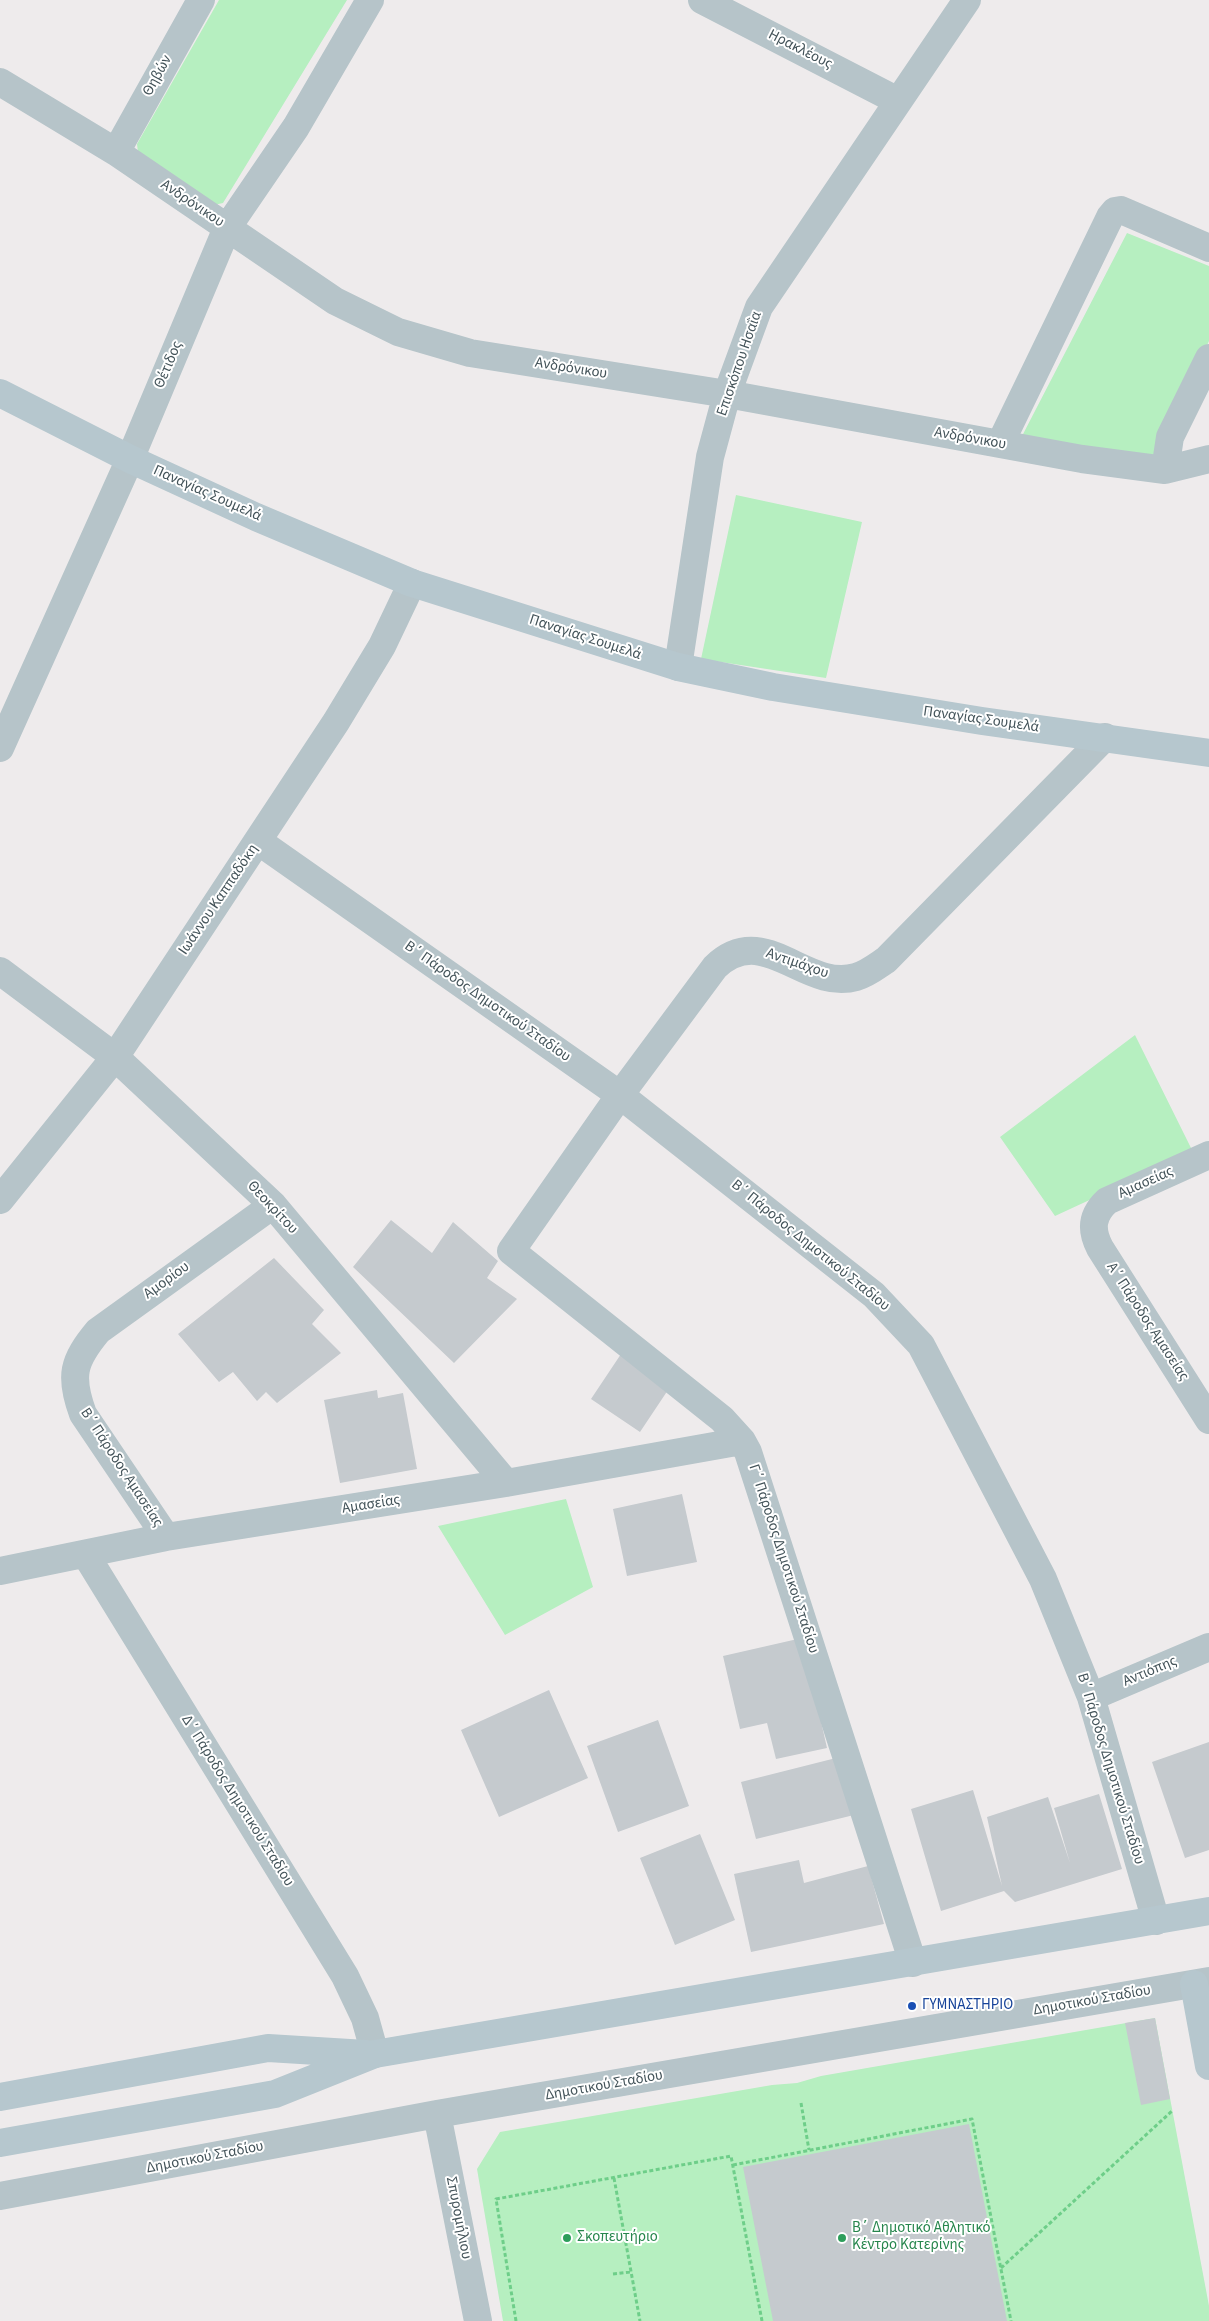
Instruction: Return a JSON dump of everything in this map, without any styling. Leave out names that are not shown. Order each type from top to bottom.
[{"type":"main road","name":"Παναγίας Σουμελά","points":[[0,394],[130,459],[256,517],[412,583],[678,667],[773,687],[982,722],[1105,737],[1209,753]]},
{"type":"main road","points":[[0,2143],[275,2094],[375,2054],[1209,1911]]},
{"type":"main road","points":[[1202,1982],[1209,2066]]},
{"type":"main road","points":[[0,2097],[268,2048],[375,2054]]},
{"type":"street","name":"Θηβών","points":[[116,152],[201,0]]},
{"type":"street","name":"Θέτιδος","points":[[0,748],[130,459],[227,228],[296,127],[370,0]]},
{"type":"street","name":"Ηρακλέους","points":[[702,0],[898,101]]},
{"type":"street","name":"Επισκόπου Ησαΐα","points":[[678,667],[710,457],[727,394],[759,307],[967,0]]},
{"type":"street","name":"Ανδρόνικου","points":[[0,82],[116,152],[335,301],[398,332],[470,353],[727,394],[1082,459],[1165,470],[1209,459]]},
{"type":"street","points":[[1000,444],[1110,217],[1115,211],[1121,210],[1209,248]]},
{"type":"street","points":[[1165,470],[1170,437],[1209,358]]},
{"type":"street","name":"Ιωάννου Καππαδόκη","points":[[0,1200],[115,1057],[336,722],[382,646],[412,583]]},
{"type":"street","name":"Αντιμάχου","points":[[512,1251],[620,1095],[716,967],[726,957],[739,952],[769,952],[821,976],[855,978],[886,960],[1105,737]]},
{"type":"street","name":"Β΄ Πάροδος Δημοτικού Σταδίου","points":[[258,841],[620,1095],[874,1295],[921,1345],[1043,1579],[1091,1697],[1156,1921]]},
{"type":"street","name":"Θεοκρίτου","points":[[0,971],[115,1057],[273,1205],[506,1483]]},
{"type":"street","name":"Αμασείας","points":[[1093,1222],[1098,1210],[1107,1201],[1209,1155]]},
{"type":"street","name":"Αμορίου","points":[[75,1370],[81,1351],[98,1331],[273,1205]]},
{"type":"street","name":"Α΄ Πάροδος Αμασείας","points":[[1093,1222],[1094,1236],[1100,1248],[1209,1420]]},
{"type":"street","name":"Γ΄ Πάροδος Δημοτικού Σταδίου","points":[[512,1251],[722,1420],[742,1441],[754,1470],[913,1963]]},
{"type":"street","name":"Β΄ Πάροδος Αμασείας","points":[[75,1370],[76,1395],[83,1414],[166,1537]]},
{"type":"street","name":"Αμασείας","points":[[0,1572],[166,1537],[506,1483],[742,1441]]},
{"type":"street","name":"Δ΄ Πάροδος Δημοτικού Σταδίου","points":[[86,1555],[345,1976],[365,2018],[375,2054]]},
{"type":"street","name":"Αντιόπης","points":[[1091,1697],[1209,1647]]},
{"type":"street","name":"Δημοτικού Σταδίου","points":[[0,2196],[437,2114],[1202,1982]]},
{"type":"street","name":"Σπυρομήλιου","points":[[437,2114],[478,2321]]},
{"type":"path","points":[[801,2103],[809,2150]]},
{"type":"path","points":[[1001,2268],[1172,2111]]},
{"type":"path","points":[[733,2165],[972,2119],[1012,2321]]},
{"type":"path","points":[[516,2321],[496,2199],[731,2156],[762,2321]]},
{"type":"path","points":[[614,2178],[640,2321]]},
{"type":"path","points":[[613,2274],[631,2272]]},
{"type":"green space","points":[[219,0],[347,0],[223,203],[209,206],[139,161],[137,144]]},
{"type":"green space","points":[[1127,233],[1209,266],[1209,341],[1152,461],[1021,438]]},
{"type":"green space","points":[[736,495],[862,522],[826,678],[701,659]]},
{"type":"green space","points":[[1135,1035],[1193,1152],[1055,1216],[1000,1137]]},
{"type":"green space","points":[[566,1499],[593,1587],[505,1635],[438,1526]]},
{"type":"green space","name":"Β΄ Δημοτικό Αθλητικό Κέντρο Κατερίνης","points":[[1155,2018],[1209,2306],[1209,2321],[503,2321],[477,2169],[500,2132],[772,2085],[797,2083],[821,2076]]},
{"type":"building","points":[[391,1220],[432,1253],[453,1222],[498,1261],[487,1278],[517,1299],[454,1363],[353,1267]]},
{"type":"building","points":[[274,1258],[324,1310],[312,1324],[341,1353],[277,1403],[266,1392],[257,1401],[233,1372],[219,1382],[178,1334]]},
{"type":"building","points":[[621,1354],[670,1387],[640,1432],[591,1399]]},
{"type":"building","points":[[377,1390],[378,1398],[403,1393],[417,1469],[340,1483],[324,1400]]},
{"type":"building","points":[[682,1494],[697,1562],[627,1576],[613,1509]]},
{"type":"building","points":[[802,1638],[827,1748],[776,1759],[767,1723],[740,1729],[723,1656]]},
{"type":"building","points":[[549,1690],[588,1778],[499,1817],[461,1730]]},
{"type":"building","points":[[658,1720],[689,1806],[618,1832],[587,1746]]},
{"type":"building","points":[[1209,1742],[1209,1850],[1185,1858],[1152,1762]]},
{"type":"building","points":[[840,1757],[854,1815],[756,1839],[741,1782]]},
{"type":"building","points":[[973,1790],[1002,1886],[987,1817],[1048,1797],[1070,1863],[1054,1808],[1099,1794],[1122,1869],[1015,1902],[1004,1891],[941,1911],[911,1809]]},
{"type":"building","points":[[700,1834],[735,1920],[675,1945],[640,1858]]},
{"type":"building","points":[[799,1860],[804,1883],[868,1866],[884,1924],[751,1952],[734,1874]]},
{"type":"building","points":[[1155,2018],[1170,2099],[1141,2105],[1125,2023]]},
{"type":"building","points":[[969,2124],[1007,2321],[773,2321],[743,2167]]},
{"type":"place","name":"ΓΥΜΝΑΣΤΗΡΙΟ","points":[[912,2006]]},
{"type":"place","name":"Σκοπευτήριο","points":[[567,2238]]},
{"type":"place","name":"Β΄ Δημοτικό Αθλητικό Κέντρο Κατερίνης","points":[[842,2238]]}]
